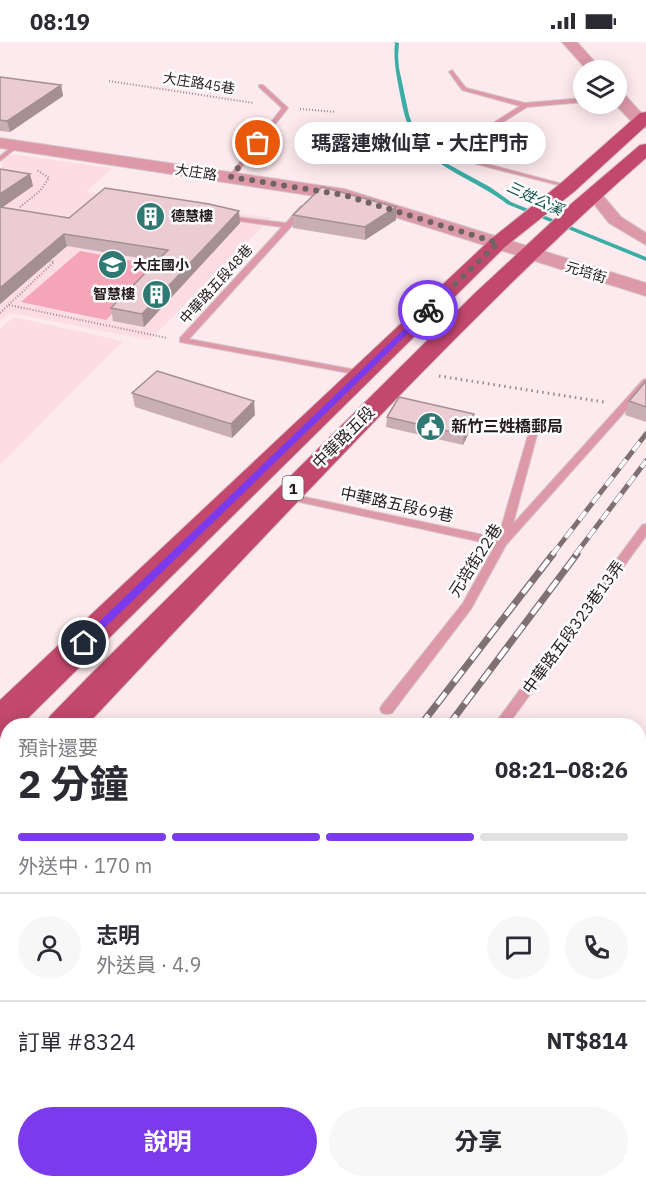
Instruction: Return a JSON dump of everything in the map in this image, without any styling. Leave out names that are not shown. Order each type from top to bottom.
[{"type":"main road","name":"1","points":[[498,243],[644,120]]},
{"type":"main road","name":"1","points":[[526,254],[646,149]]},
{"type":"main road","name":"中華路五段","points":[[5,718],[498,243]]},
{"type":"main road","name":"中華路五段","points":[[71,718],[285,496],[526,254]]},
{"type":"street","points":[[569,42],[586,60]]},
{"type":"street","points":[[627,106],[644,120]]},
{"type":"street","name":"大庄路","points":[[8,145],[344,195],[498,243],[526,254]]},
{"type":"street","points":[[593,193],[615,220],[646,240]]},
{"type":"street","name":"元培街","points":[[526,254],[646,290]]},
{"type":"lane","points":[[452,72],[464,89],[525,105],[573,101]]},
{"type":"lane","points":[[231,177],[285,108],[261,86]]},
{"type":"lane","points":[[525,105],[459,147],[478,163],[567,187]]},
{"type":"lane","points":[[0,159],[8,145]]},
{"type":"lane","name":"中華路五段48巷","points":[[183,340],[320,191]]},
{"type":"lane","points":[[231,218],[288,226]]},
{"type":"lane","name":"中華路五段48巷","points":[[183,340],[362,374]]},
{"type":"lane","name":"元培街22巷","points":[[387,709],[466,606],[502,543],[646,382]]},
{"type":"lane","points":[[502,543],[536,420]]},
{"type":"lane","name":"中華路五段69巷","points":[[285,496],[502,543]]},
{"type":"lane","name":"中華路五段323巷13弄","points":[[506,718],[646,528]]},
{"type":"path","name":"大庄路45巷","points":[[109,81],[285,108],[336,112]]},
{"type":"path","points":[[20,207],[40,191],[49,178],[39,170],[30,169]]},
{"type":"path","points":[[0,313],[54,262],[43,260]]},
{"type":"path","points":[[9,305],[183,340]]},
{"type":"path","points":[[409,371],[625,405]]},
{"type":"shaded area","name":"大庄國小","points":[[2,153],[112,168],[86,192],[271,218],[150,340],[11,313],[0,321]]},
{"type":"shaded area","points":[[80,251],[160,266],[106,320],[21,302]]},
{"type":"shaded area","points":[[14,317],[123,341],[0,465],[0,329]]},
{"type":"building","points":[[0,77],[61,85],[7,121],[0,120]]},
{"type":"building","points":[[0,169],[30,174],[0,194]]},
{"type":"building","points":[[322,187],[396,207],[365,227],[293,215]]},
{"type":"building","points":[[105,188],[209,204],[239,211],[142,314],[111,308],[168,250],[64,234],[0,288],[0,207],[69,218]]},
{"type":"building","points":[[157,371],[254,401],[231,424],[132,393]]},
{"type":"building","points":[[646,381],[646,407],[629,401]]},
{"type":"building","points":[[399,397],[474,414],[464,435],[387,417]]},
{"type":"waterway","name":"三姓公溪","points":[[395,42],[397,43],[397,68],[407,115],[415,137],[424,148],[444,164],[489,188],[509,203],[646,259]]},
{"type":"railway","points":[[552,555],[646,434]]},
{"type":"railway","points":[[575,555],[646,461]]},
{"type":"railway","points":[[426,718],[553,554]]},
{"type":"railway","points":[[454,718],[577,554]]},
{"type":"way so far","points":[[258,143],[231,177],[344,195],[498,243],[428,310]]},
{"type":"place","name":"瑪露連嫩仙草 - 大庄門市","points":[[258,143]]},
{"type":"place","name":"德慧樓","points":[[150,216]]},
{"type":"place","name":"大庄國小","points":[[112,265]]},
{"type":"place","name":"智慧樓","points":[[156,294]]},
{"type":"place","name":"新竹三姓橋郵局","points":[[430,426]]},
{"type":"route","points":[[84,643],[428,310]]}]
